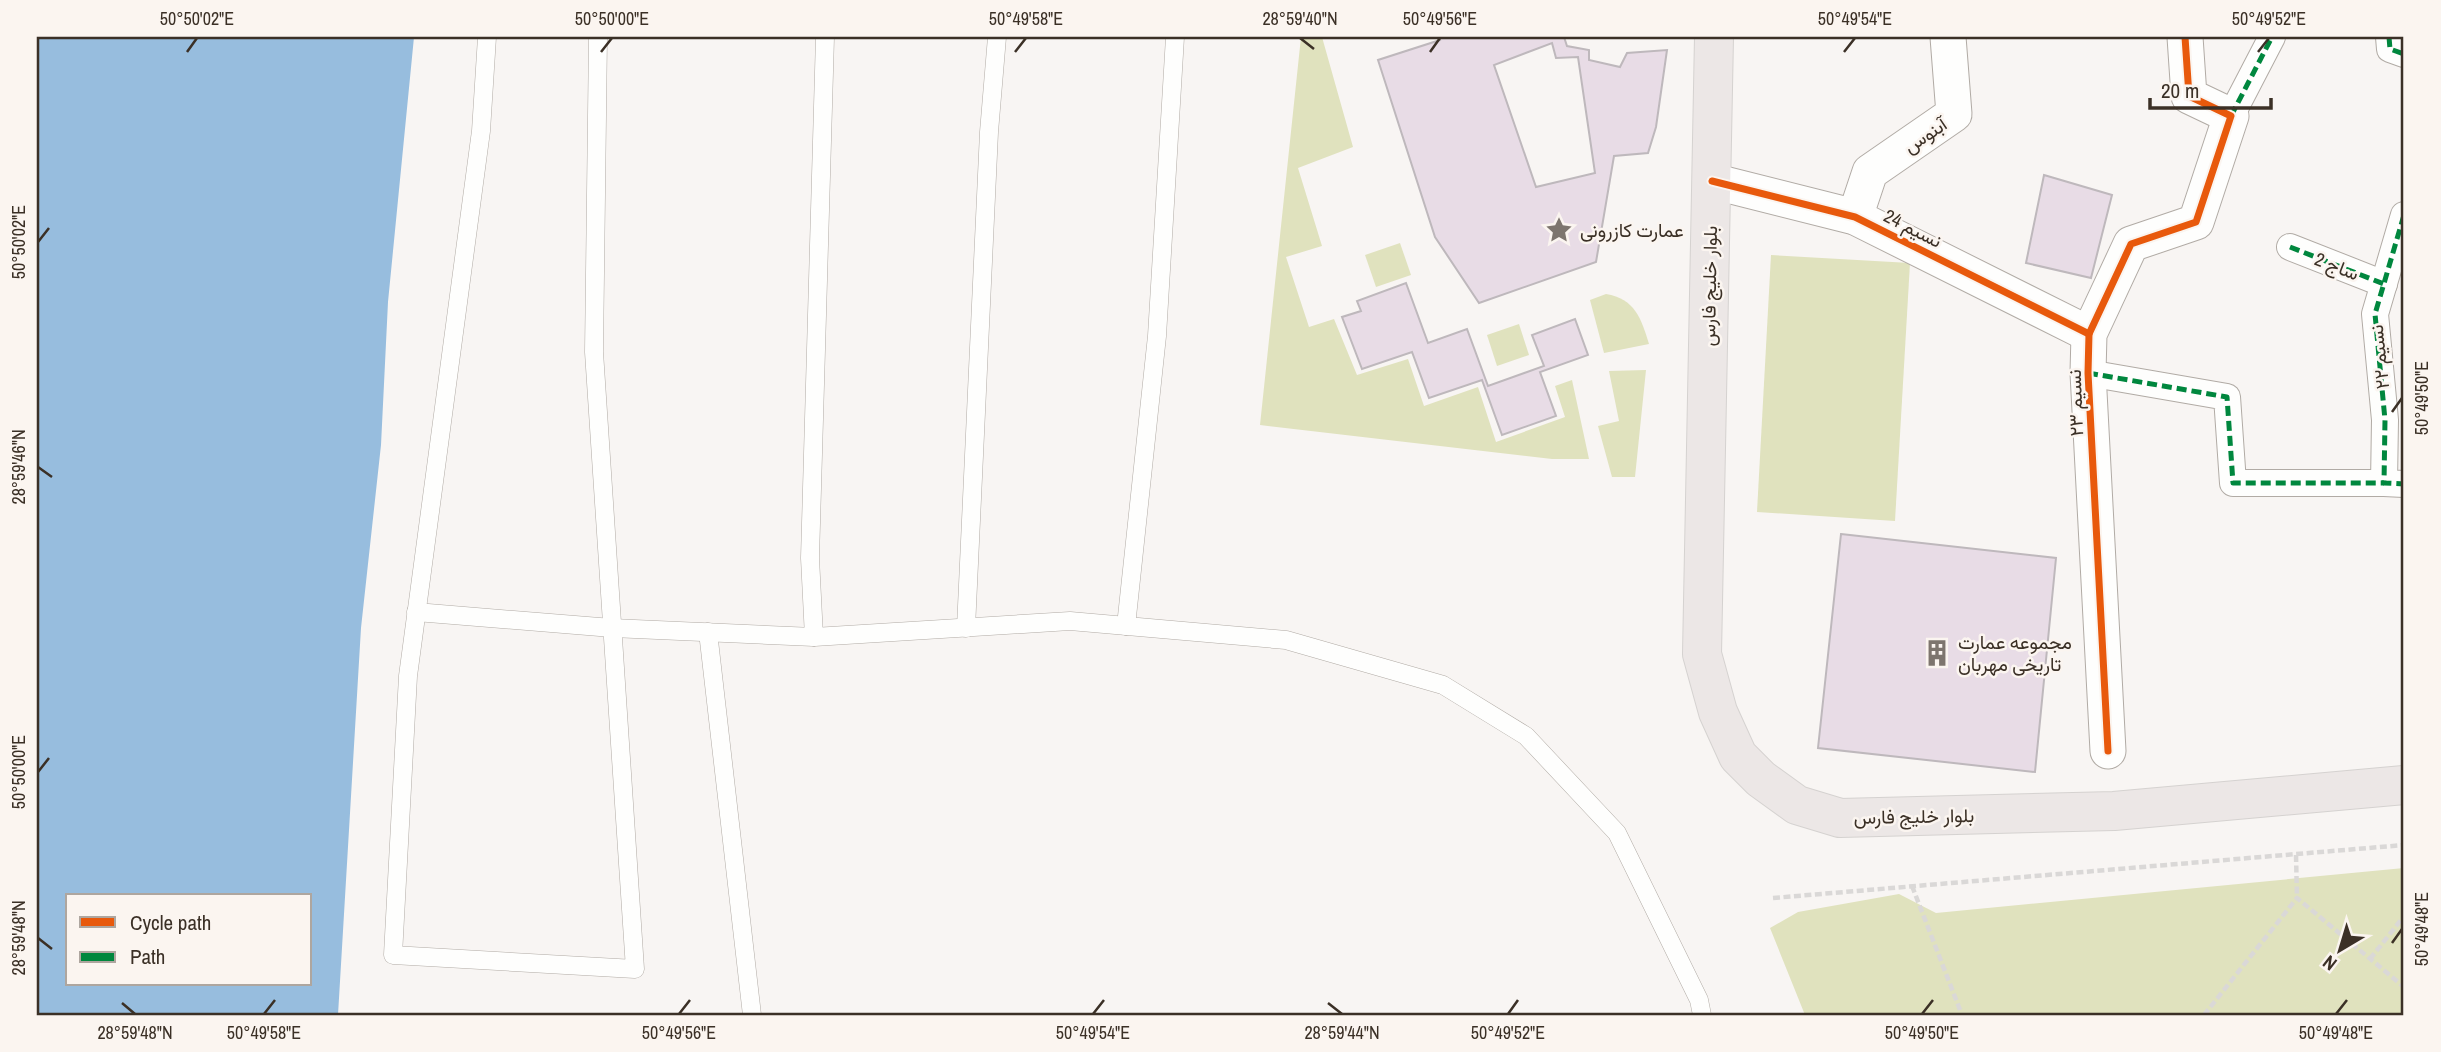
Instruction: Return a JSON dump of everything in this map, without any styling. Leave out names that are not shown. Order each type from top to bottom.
[{"type":"main road","points":[[1694,37],[1713,88]]},
{"type":"main road","name":"بلوار خلیج فارس","points":[[1714,37],[1702,653],[1718,712],[1738,756],[1761,779],[1797,805],[1840,818],[2113,811],[2404,785]]},
{"type":"street","name":"آبنوس","points":[[1855,217],[1870,172],[1954,114],[1948,37]]},
{"type":"street","points":[[2185,37],[2189,96],[2231,116],[2272,37]]},
{"type":"street","points":[[2389,37],[2390,49],[2404,54]]},
{"type":"street","name":"نسیم ۲۳","points":[[2108,751],[2088,373],[2089,334],[2131,244],[2196,222],[2231,116]]},
{"type":"street","name":"نسیم 24","points":[[1712,181],[1855,217],[2089,334]]},
{"type":"street","name":"نسیم ۲۲","points":[[2394,484],[2375,314],[2404,215]]},
{"type":"street","name":"ساج 2","points":[[2290,247],[2384,284]]},
{"type":"street","points":[[2088,373],[2227,397],[2233,483],[2394,484]]},
{"type":"lane","points":[[487,37],[481,131],[408,676],[393,955],[635,969],[594,352],[598,37]]},
{"type":"lane","points":[[814,637],[810,558],[825,37]]},
{"type":"lane","points":[[966,628],[989,132],[997,37]]},
{"type":"lane","points":[[1126,626],[1157,336],[1175,37]]},
{"type":"lane","points":[[416,612],[612,628],[814,637],[1070,621],[1286,640],[1443,685],[1526,736],[1617,833],[1699,1000],[1702,1015]]},
{"type":"lane","points":[[708,632],[752,1015]]},
{"type":"path","points":[[1773,898],[2404,845]]},
{"type":"path","points":[[2204,1015],[2297,898],[2296,855]]},
{"type":"path","points":[[1912,886],[1962,1015]]},
{"type":"path","points":[[2297,898],[2404,987]]},
{"type":"path","points":[[2370,959],[2404,916]]},
{"type":"green space","points":[[1301,37],[1322,37],[1353,147],[1298,168],[1322,246],[1286,257],[1309,327],[1334,319],[1357,375],[1408,359],[1424,406],[1478,387],[1496,442],[1565,417],[1555,386],[1572,380],[1589,459],[1552,459],[1260,425]]},
{"type":"green space","points":[[1400,243],[1411,275],[1376,287],[1365,255]]},
{"type":"green space","points":[[1771,255],[1910,263],[1895,521],[1757,512]]},
{"type":"green space","points":[[1606,294],[1630,305],[1643,326],[1649,344],[1604,353],[1590,300]]},
{"type":"green space","points":[[1519,324],[1529,355],[1497,366],[1487,335]]},
{"type":"green space","points":[[1646,370],[1635,477],[1612,477],[1598,426],[1619,421],[1609,371]]},
{"type":"green space","points":[[2404,868],[2404,1015],[1805,1015],[1770,928],[1798,912],[1899,894],[1936,913]]},
{"type":"water","points":[[37,37],[414,37],[388,302],[381,445],[361,628],[338,1015],[37,1015]]},
{"type":"building","points":[[1439,37],[1564,37],[1567,46],[1589,50],[1589,60],[1620,67],[1627,53],[1667,50],[1656,127],[1648,153],[1614,156],[1596,262],[1479,303],[1435,237],[1378,60],[1440,40]],"holes":[[[1552,43],[1556,58],[1578,57],[1595,173],[1536,187],[1494,65]]]},
{"type":"building","points":[[2044,175],[2112,195],[2091,278],[2026,263]]},
{"type":"building","points":[[1406,283],[1428,343],[1467,329],[1488,386],[1544,366],[1532,335],[1575,319],[1588,355],[1540,372],[1556,416],[1502,435],[1482,380],[1429,398],[1412,352],[1362,369],[1342,317],[1361,311],[1357,301]]},
{"type":"building","name":"مجموعه عمارت تاریخی مهربان","points":[[1841,534],[2056,558],[2035,772],[1818,748]]},
{"type":"marked path","points":[[2231,116],[2272,37]]},
{"type":"marked path","points":[[2389,37],[2390,49],[2404,54]]},
{"type":"marked path","points":[[2404,215],[2375,314],[2385,420],[2384,483],[2404,484]]},
{"type":"marked path","points":[[2290,247],[2384,284]]},
{"type":"marked path","points":[[2088,373],[2227,397],[2233,483],[2384,483]]},
{"type":"cycle path","points":[[2108,751],[2088,373],[2089,334],[2131,244],[2196,222],[2231,116],[2189,96],[2185,37]]},
{"type":"cycle path","points":[[1712,181],[1855,217],[2089,334]]},
{"type":"place","name":"عمارت کازرونی","points":[[1559,230]]},
{"type":"place","name":"مجموعه عمارت تاریخی مهربان","points":[[1937,653]]}]
